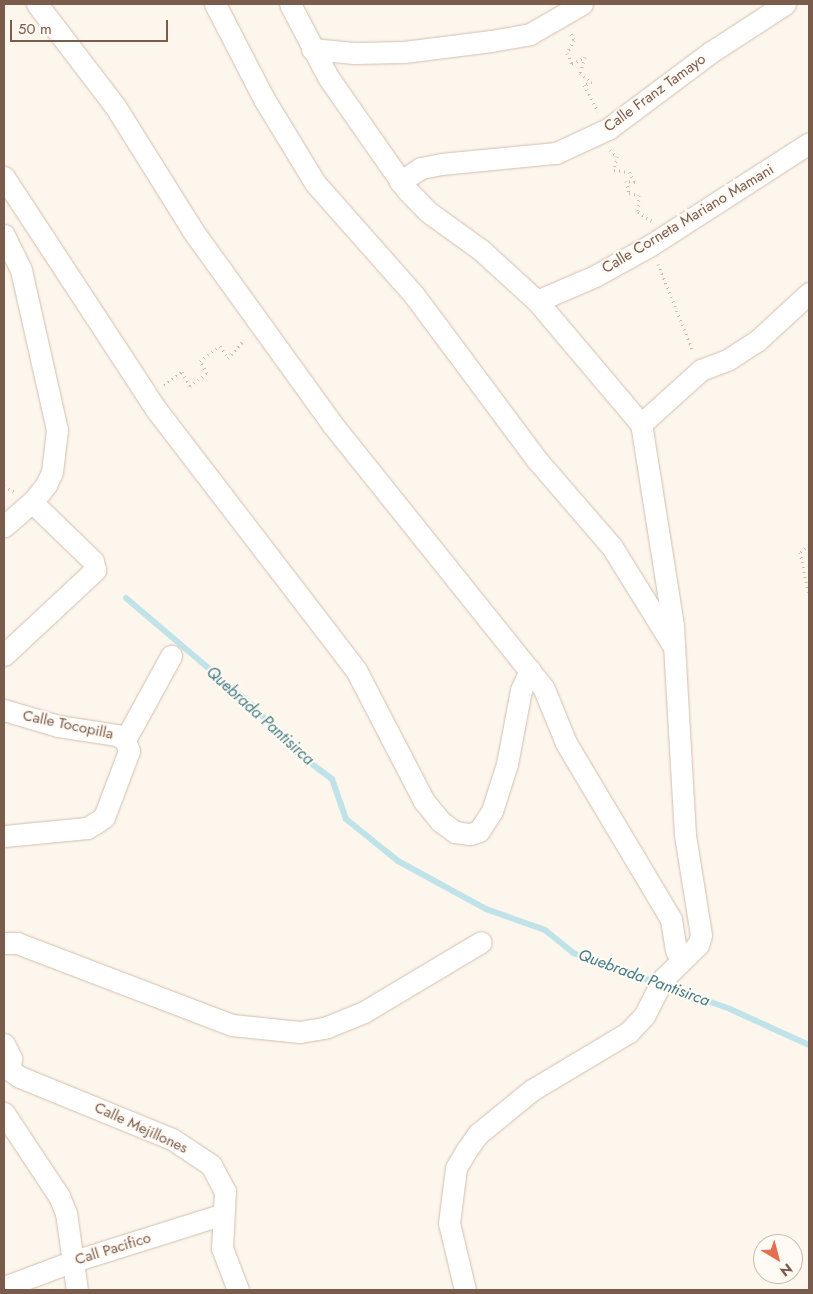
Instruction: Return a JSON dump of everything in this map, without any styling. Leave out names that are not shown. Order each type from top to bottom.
[{"type":"street","points":[[37,4],[114,106],[193,231],[259,325],[420,537],[544,689],[566,744],[598,800],[658,894],[671,919],[676,950],[681,960]]},
{"type":"street","points":[[215,4],[264,99],[315,183],[414,295],[537,460],[612,547],[674,647]]},
{"type":"street","points":[[290,4],[312,49],[346,105],[400,182],[427,211],[481,250],[537,301],[641,424],[674,647],[685,835],[701,935],[698,945],[681,960],[658,987],[644,1016],[629,1032],[532,1090],[478,1134],[466,1151],[456,1168],[449,1223],[465,1290]]},
{"type":"street","points":[[312,49],[354,53],[450,47],[530,34],[563,17],[582,4]]},
{"type":"street","name":"Calle Franz Tamayo","points":[[400,182],[421,168],[441,164],[556,153],[608,129],[711,52],[785,4]]},
{"type":"street","name":"Calle Corneta Mariano Mamani","points":[[537,301],[651,245],[809,143]]},
{"type":"street","points":[[4,177],[155,408],[356,670],[424,801],[440,822],[455,832],[470,834],[478,831],[492,811],[507,764],[521,690],[530,670]]},
{"type":"street","points":[[4,235],[21,270],[57,430],[52,472],[32,502],[4,526]]},
{"type":"street","points":[[641,424],[701,370],[729,359],[758,341],[809,294]]},
{"type":"street","points":[[4,655],[95,570],[93,561],[32,502]]},
{"type":"street","points":[[125,740],[171,656]]},
{"type":"street","name":"Calle Tocopilla","points":[[4,710],[58,726],[117,735],[125,740],[129,751],[104,817],[97,822],[87,828],[4,836]]},
{"type":"street","points":[[4,943],[17,944],[232,1025],[300,1032],[327,1028],[364,1012],[481,942]]},
{"type":"street","points":[[4,1044],[11,1058],[7,1068]]},
{"type":"street","name":"Calle Mejillones","points":[[7,1068],[140,1124],[195,1153],[219,1175],[225,1191],[222,1248],[238,1290]]},
{"type":"street","points":[[4,1112],[59,1196],[66,1214],[70,1262],[77,1290]]},
{"type":"street","name":"Call Pacifico","points":[[4,1287],[70,1262],[223,1214]]},
{"type":"path","points":[[563,17],[574,40],[566,53],[572,64],[585,57],[580,73],[592,82],[584,85],[608,129],[611,152],[617,156],[614,170],[629,172],[635,182],[626,181],[629,193],[639,195],[638,212],[653,222],[653,227],[644,235],[651,245],[701,370]]},
{"type":"path","points":[[155,408],[160,405],[151,394],[182,372],[190,386],[207,373],[200,361],[220,346],[228,358],[259,325]]},
{"type":"path","points":[[809,545],[800,552],[809,596]]},
{"type":"waterway","name":"Quebrada Pantisirca","points":[[126,598],[253,706],[296,752],[332,779],[346,819],[398,861],[486,909],[545,930],[573,953],[730,1009],[809,1045]]}]
